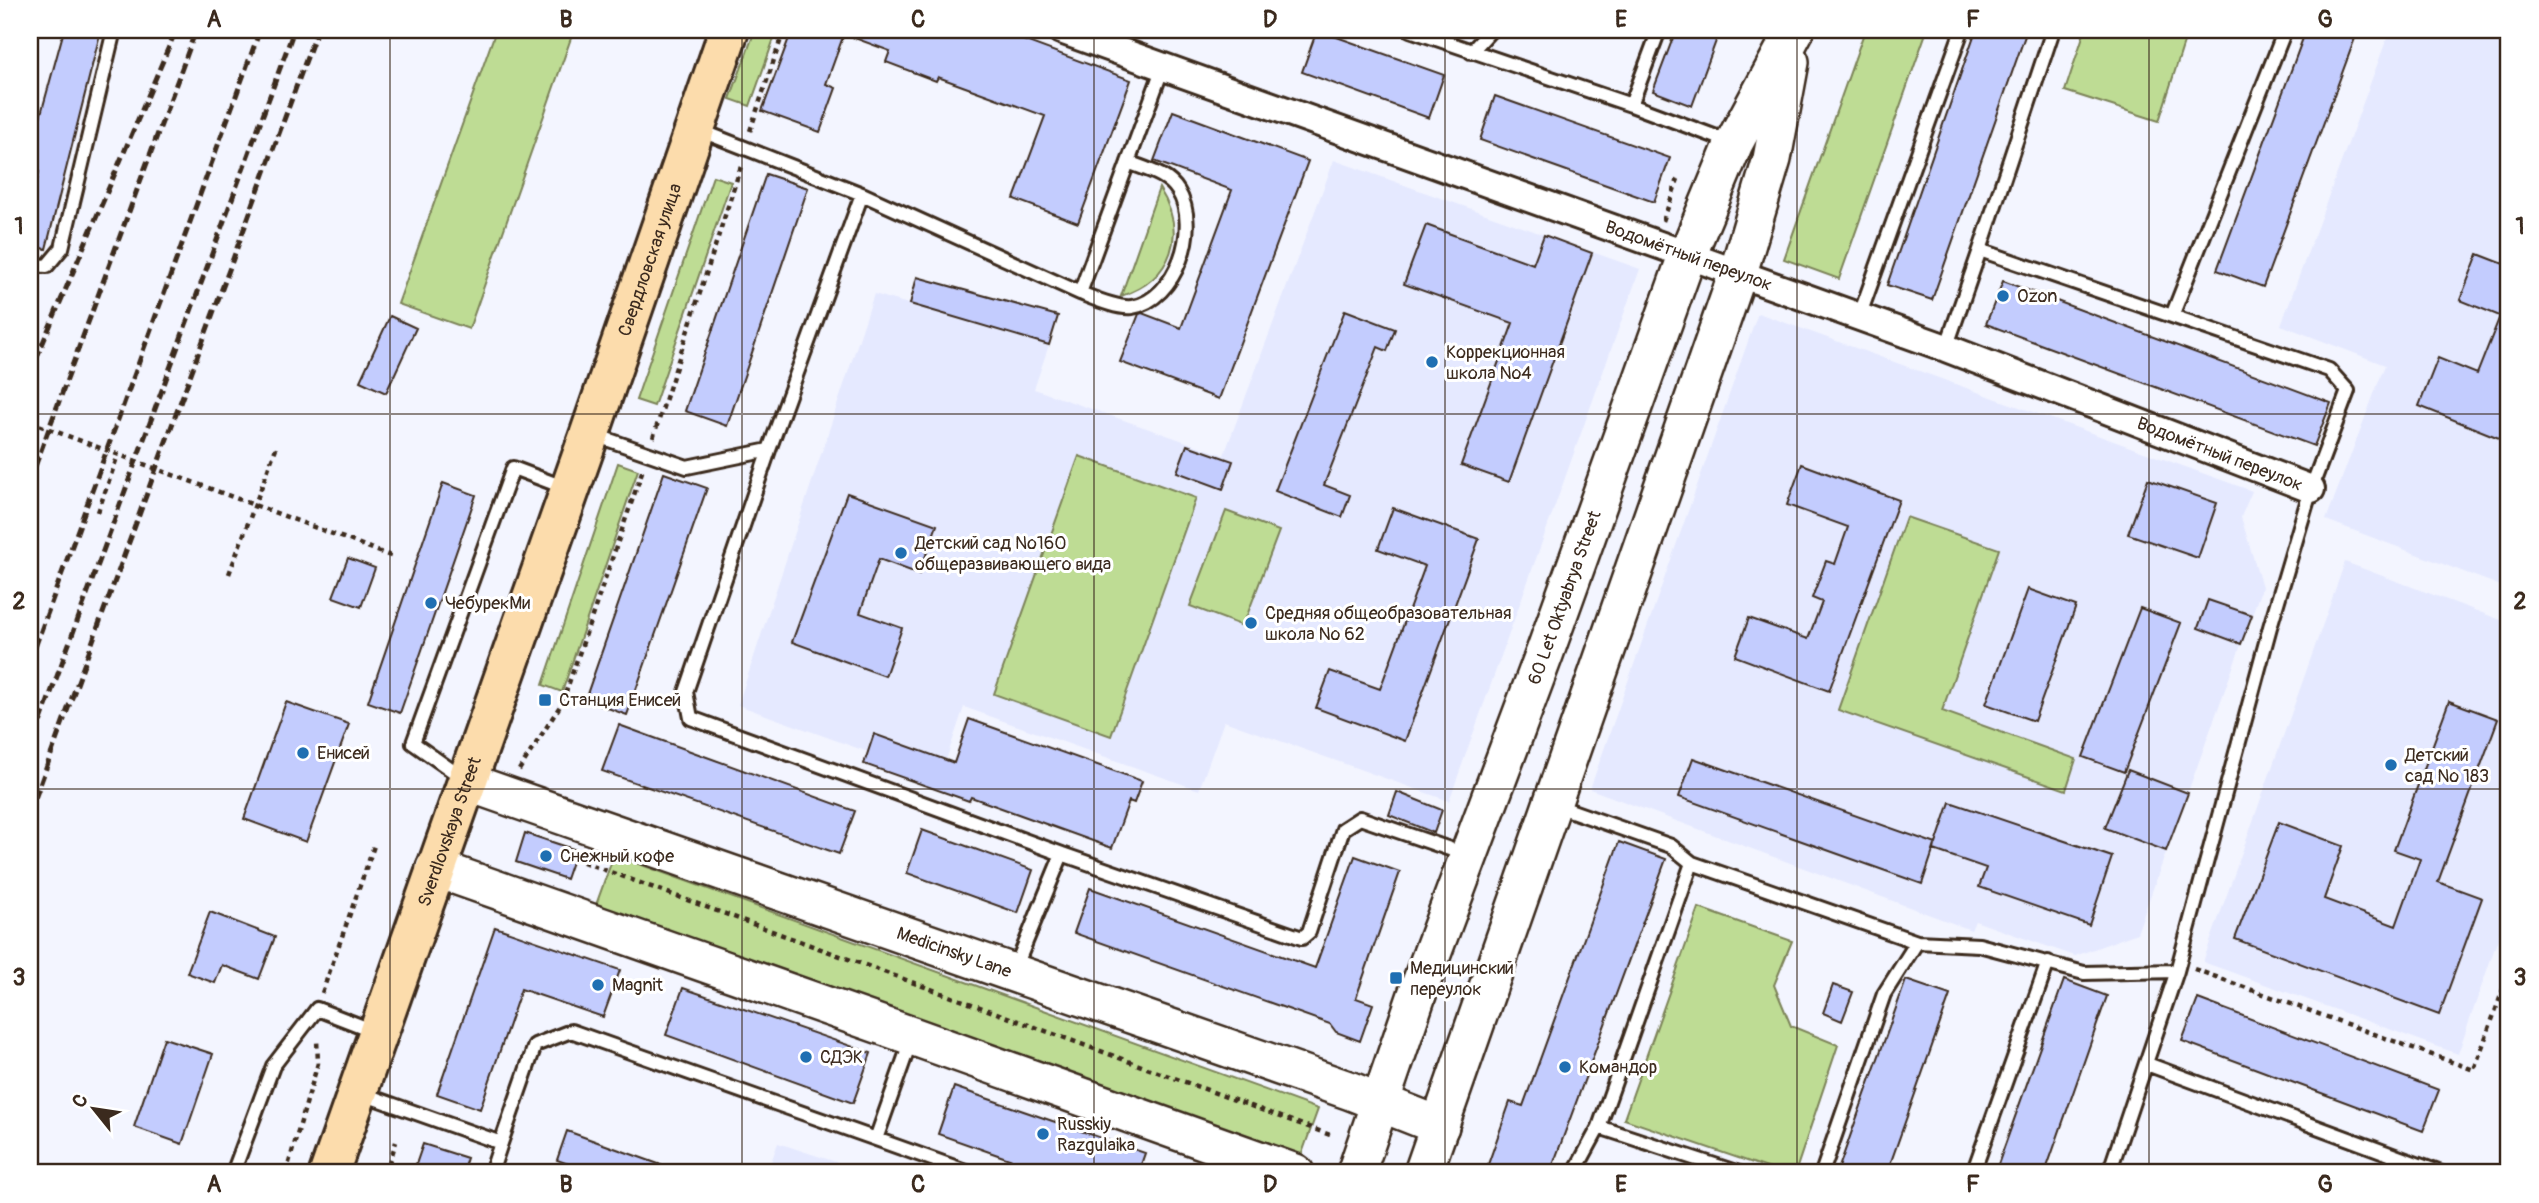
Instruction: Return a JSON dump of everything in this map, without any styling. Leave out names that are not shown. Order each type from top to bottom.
[{"type":"highway","name":"Свердловская улица","points":[[570,489],[729,30]]},
{"type":"highway","name":"Sverdlovskaya Street","points":[[329,1173],[570,489]]},
{"type":"main road","name":"60 Let Oktyabrya Street","points":[[1356,1173],[1421,983],[1545,652],[1687,256],[1734,143],[1796,30]]},
{"type":"main road","name":"60 Let Oktyabrya Street","points":[[1423,1173],[1738,273],[1772,159],[1796,30]]},
{"type":"main road","name":"Medicinsky Lane","points":[[467,782],[1382,1102],[1440,1126]]},
{"type":"main road","points":[[435,869],[1294,1173]]},
{"type":"street","name":"Водомётный переулок","points":[[1061,30],[1946,348],[2311,489]]},
{"type":"lane","points":[[30,265],[47,266],[62,248],[114,30]]},
{"type":"lane","points":[[1410,30],[1734,143]]},
{"type":"lane","points":[[1471,52],[1491,30]]},
{"type":"lane","points":[[1631,105],[1659,30]]},
{"type":"lane","points":[[1859,317],[1962,30]]},
{"type":"lane","points":[[1946,348],[2053,30]]},
{"type":"lane","points":[[2172,316],[2281,31]]},
{"type":"lane","points":[[1080,293],[1163,67]]},
{"type":"lane","points":[[695,129],[862,194],[1080,293],[1100,301],[1131,307],[1156,298],[1174,274],[1187,242],[1186,213],[1178,191],[1163,176],[1128,162]]},
{"type":"lane","points":[[862,194],[769,450],[686,692],[691,718],[1062,854],[1302,938],[1309,932],[1343,829],[1360,818],[1468,855]]},
{"type":"lane","points":[[1980,250],[2329,370],[2348,391],[2311,489],[2177,971],[2109,1173]]},
{"type":"lane","points":[[590,433],[687,467],[769,450]]},
{"type":"lane","points":[[467,782],[413,743],[513,468],[570,489]]},
{"type":"lane","points":[[1553,804],[1671,846],[1692,863],[1917,942],[1979,945],[2084,973],[2177,971]]},
{"type":"lane","points":[[1013,973],[1062,854]]},
{"type":"lane","points":[[1574,1173],[1599,1127],[1692,863]]},
{"type":"lane","points":[[1822,1173],[1884,995],[1917,942]]},
{"type":"lane","points":[[1973,1173],[2048,962]]},
{"type":"lane","points":[[233,1173],[273,1066],[317,1009],[379,1032]]},
{"type":"lane","points":[[491,1173],[535,1045],[571,1031],[971,1173]]},
{"type":"lane","points":[[876,1139],[912,1036]]},
{"type":"lane","points":[[2147,1064],[2441,1173]]},
{"type":"lane","points":[[356,1092],[501,1143]]},
{"type":"lane","points":[[1599,1127],[1739,1173]]},
{"type":"path","points":[[516,774],[562,703],[648,453],[746,149],[753,118],[784,30]]},
{"type":"path","points":[[30,422],[393,557]]},
{"type":"path","points":[[229,575],[276,448]]},
{"type":"path","points":[[98,512],[118,455]]},
{"type":"path","points":[[583,862],[1333,1136]]},
{"type":"path","points":[[2193,968],[2474,1070],[2509,973]]},
{"type":"path","points":[[386,1173],[396,1142]]},
{"type":"shaded area","points":[[2390,30],[2509,30],[2509,589],[2326,520],[2385,365],[2281,325]]},
{"type":"shaded area","points":[[1334,160],[1640,269],[1449,801],[1224,721],[1199,790],[964,707],[946,760],[874,734],[868,752],[738,705],[874,294],[1049,345],[1034,389],[1224,455]]},
{"type":"shaded area","points":[[1758,313],[2252,491],[2241,517],[2262,587],[2137,933],[2075,956],[1975,921],[1971,930],[1590,789]]},
{"type":"shaded area","name":"Детский сад № 183","points":[[2345,562],[2509,623],[2509,907],[2458,1054],[2203,962]]},
{"type":"shaded area","points":[[778,1143],[845,1165],[852,1173],[767,1173]]},
{"type":"green space","points":[[496,30],[568,30],[571,38],[469,329],[398,304]]},
{"type":"green space","points":[[755,30],[777,30],[750,106],[730,99]]},
{"type":"green space","points":[[1865,30],[1927,30],[1839,279],[1784,259]]},
{"type":"green space","points":[[2085,30],[2188,30],[2159,121],[2065,91]]},
{"type":"green space","points":[[713,176],[731,182],[654,406],[636,400]]},
{"type":"green space","points":[[1159,188],[1173,221],[1170,252],[1164,266],[1153,278],[1121,296]]},
{"type":"green space","points":[[1079,456],[1196,498],[1111,736],[994,694]]},
{"type":"green space","points":[[618,463],[638,470],[562,692],[543,685]]},
{"type":"green space","points":[[1226,511],[1279,531],[1243,626],[1190,606]]},
{"type":"green space","points":[[1906,517],[1999,549],[1942,711],[2076,759],[2066,790],[1838,710]]},
{"type":"green space","points":[[614,855],[1318,1109],[1300,1159],[596,905]]},
{"type":"green space","points":[[1699,908],[1792,941],[1774,985],[1791,1026],[1838,1045],[1795,1173],[1782,1173],[1624,1119]]},
{"type":"building","points":[[64,30],[101,30],[46,249],[30,245],[30,210],[39,172],[30,169],[30,154]]},
{"type":"building","points":[[792,30],[996,30],[1131,80],[1078,223],[1014,199],[1045,116],[938,77],[936,81],[886,62],[890,51],[844,34],[826,84],[836,88],[820,132],[762,111]]},
{"type":"building","points":[[1317,30],[1444,75],[1429,118],[1302,72]]},
{"type":"building","points":[[1676,30],[1720,30],[1692,106],[1653,91]]},
{"type":"building","points":[[1976,30],[2027,30],[1932,300],[1887,285]]},
{"type":"building","points":[[2306,30],[2358,30],[2263,287],[2217,270]]},
{"type":"building","points":[[1495,96],[1670,158],[1654,202],[1480,140]]},
{"type":"building","points":[[1173,111],[1308,161],[1219,399],[1120,362],[1139,314],[1181,328],[1232,190],[1154,161]]},
{"type":"building","points":[[766,174],[808,188],[727,426],[685,411]]},
{"type":"building","points":[[1426,225],[1533,264],[1544,235],[1592,253],[1509,482],[1461,465],[1513,323],[1404,284]]},
{"type":"building","points":[[2478,254],[2509,266],[2509,442],[2419,406],[2438,358],[2477,374],[2500,316],[2460,300]]},
{"type":"building","points":[[917,277],[1058,316],[1049,345],[910,304]]},
{"type":"building","points":[[2003,281],[2331,403],[2314,446],[1986,324]]},
{"type":"building","points":[[1345,310],[1395,329],[1387,351],[1378,347],[1324,485],[1350,495],[1342,517],[1275,491]]},
{"type":"building","points":[[390,316],[416,328],[386,393],[360,381]]},
{"type":"building","points":[[1187,445],[1233,461],[1223,489],[1177,472]]},
{"type":"building","points":[[1802,464],[1899,500],[1829,691],[1735,656],[1749,618],[1808,639],[1822,602],[1812,598],[1826,561],[1835,564],[1848,527],[1787,505]]},
{"type":"building","points":[[664,473],[707,488],[627,715],[585,700]]},
{"type":"building","points":[[2148,479],[2217,503],[2198,558],[2128,534]]},
{"type":"building","points":[[443,483],[476,495],[400,713],[368,702]]},
{"type":"building","points":[[847,493],[937,525],[919,574],[879,559],[860,613],[902,628],[885,676],[792,642]]},
{"type":"building","points":[[1393,508],[1479,539],[1405,741],[1316,708],[1330,671],[1380,689],[1425,566],[1378,549]]},
{"type":"building","points":[[348,558],[375,568],[361,607],[333,597]]},
{"type":"building","points":[[2028,589],[2076,606],[2034,721],[1986,704]]},
{"type":"building","points":[[2208,600],[2252,615],[2241,644],[2198,628]]},
{"type":"building","points":[[2140,608],[2181,623],[2124,772],[2083,757]]},
{"type":"building","points":[[2449,701],[2498,719],[2438,882],[2482,898],[2439,1015],[2235,939],[2279,822],[2343,846],[2324,899],[2396,926],[2420,859],[2394,850]]},
{"type":"building","name":"Енисей","points":[[286,702],[349,724],[306,842],[244,819]]},
{"type":"building","points":[[969,719],[1142,781],[1134,803],[1129,801],[1112,848],[971,797],[969,801],[864,764],[874,734],[954,763]]},
{"type":"building","points":[[619,725],[855,811],[839,854],[602,771]]},
{"type":"building","points":[[1693,758],[1936,844],[1950,802],[2112,857],[2089,925],[1979,887],[1986,868],[1934,850],[1935,845],[1922,884],[1679,797]]},
{"type":"building","points":[[2128,770],[2188,793],[2166,851],[2105,828]]},
{"type":"building","points":[[1397,792],[1442,810],[1434,833],[1389,815]]},
{"type":"building","points":[[922,830],[1033,870],[1018,913],[907,873]]},
{"type":"building","name":"Снежный кофе","points":[[525,833],[576,850],[566,879],[516,862]]},
{"type":"building","points":[[1619,842],[1666,859],[1550,1173],[1485,1173],[1510,1102],[1523,1106]]},
{"type":"building","points":[[1355,856],[1400,872],[1356,998],[1373,1004],[1360,1041],[1336,1032],[1330,1024],[1074,933],[1090,888],[1315,968]]},
{"type":"building","points":[[210,912],[275,937],[259,979],[222,965],[215,983],[187,973]]},
{"type":"building","points":[[495,927],[620,970],[603,1017],[521,989],[480,1109],[437,1094]]},
{"type":"building","points":[[1906,980],[1950,995],[1887,1173],[1837,1173]]},
{"type":"building","points":[[2064,980],[2107,996],[2045,1173],[1995,1173]]},
{"type":"building","points":[[1833,985],[1853,992],[1842,1021],[1823,1013]]},
{"type":"building","points":[[683,988],[871,1053],[853,1103],[666,1035]]},
{"type":"building","points":[[2198,999],[2439,1090],[2423,1131],[2182,1041]]},
{"type":"building","points":[[164,1038],[213,1054],[182,1144],[134,1127]]},
{"type":"building","points":[[954,1087],[1145,1153],[1138,1173],[1049,1173],[938,1134]]},
{"type":"building","points":[[567,1131],[678,1173],[572,1173],[574,1166],[557,1160]]},
{"type":"building","points":[[423,1144],[467,1158],[462,1173],[413,1173]]},
{"type":"railway","points":[[30,373],[176,30]]},
{"type":"railway","points":[[30,480],[196,30]]},
{"type":"railway","points":[[30,661],[260,30]]},
{"type":"railway","points":[[30,750],[294,30]]},
{"type":"railway","points":[[30,812],[317,30]]},
{"type":"place","name":"Ozon","points":[[2003,296]]},
{"type":"place","name":"Коррекционная школа №4","points":[[1432,362]]},
{"type":"place","name":"Детский сад №160 общеразвивающего вида","points":[[901,553]]},
{"type":"place","name":"ЧебурекМи","points":[[431,603]]},
{"type":"place","name":"Средняя общеобразовательная школа № 62","points":[[1251,623]]},
{"type":"place","name":"Станция Енисей","points":[[545,700]]},
{"type":"place","name":"Енисей","points":[[303,753]]},
{"type":"place","name":"Детский сад № 183","points":[[2391,765]]},
{"type":"place","name":"Снежный кофе","points":[[546,856]]},
{"type":"place","name":"Медицинский переулок","points":[[1396,978]]},
{"type":"place","name":"Magnit","points":[[598,985]]},
{"type":"place","name":"СДЭК","points":[[806,1057]]},
{"type":"place","name":"Командор","points":[[1565,1067]]},
{"type":"place","name":"Russkiy Razgulaika","points":[[1043,1134]]}]
